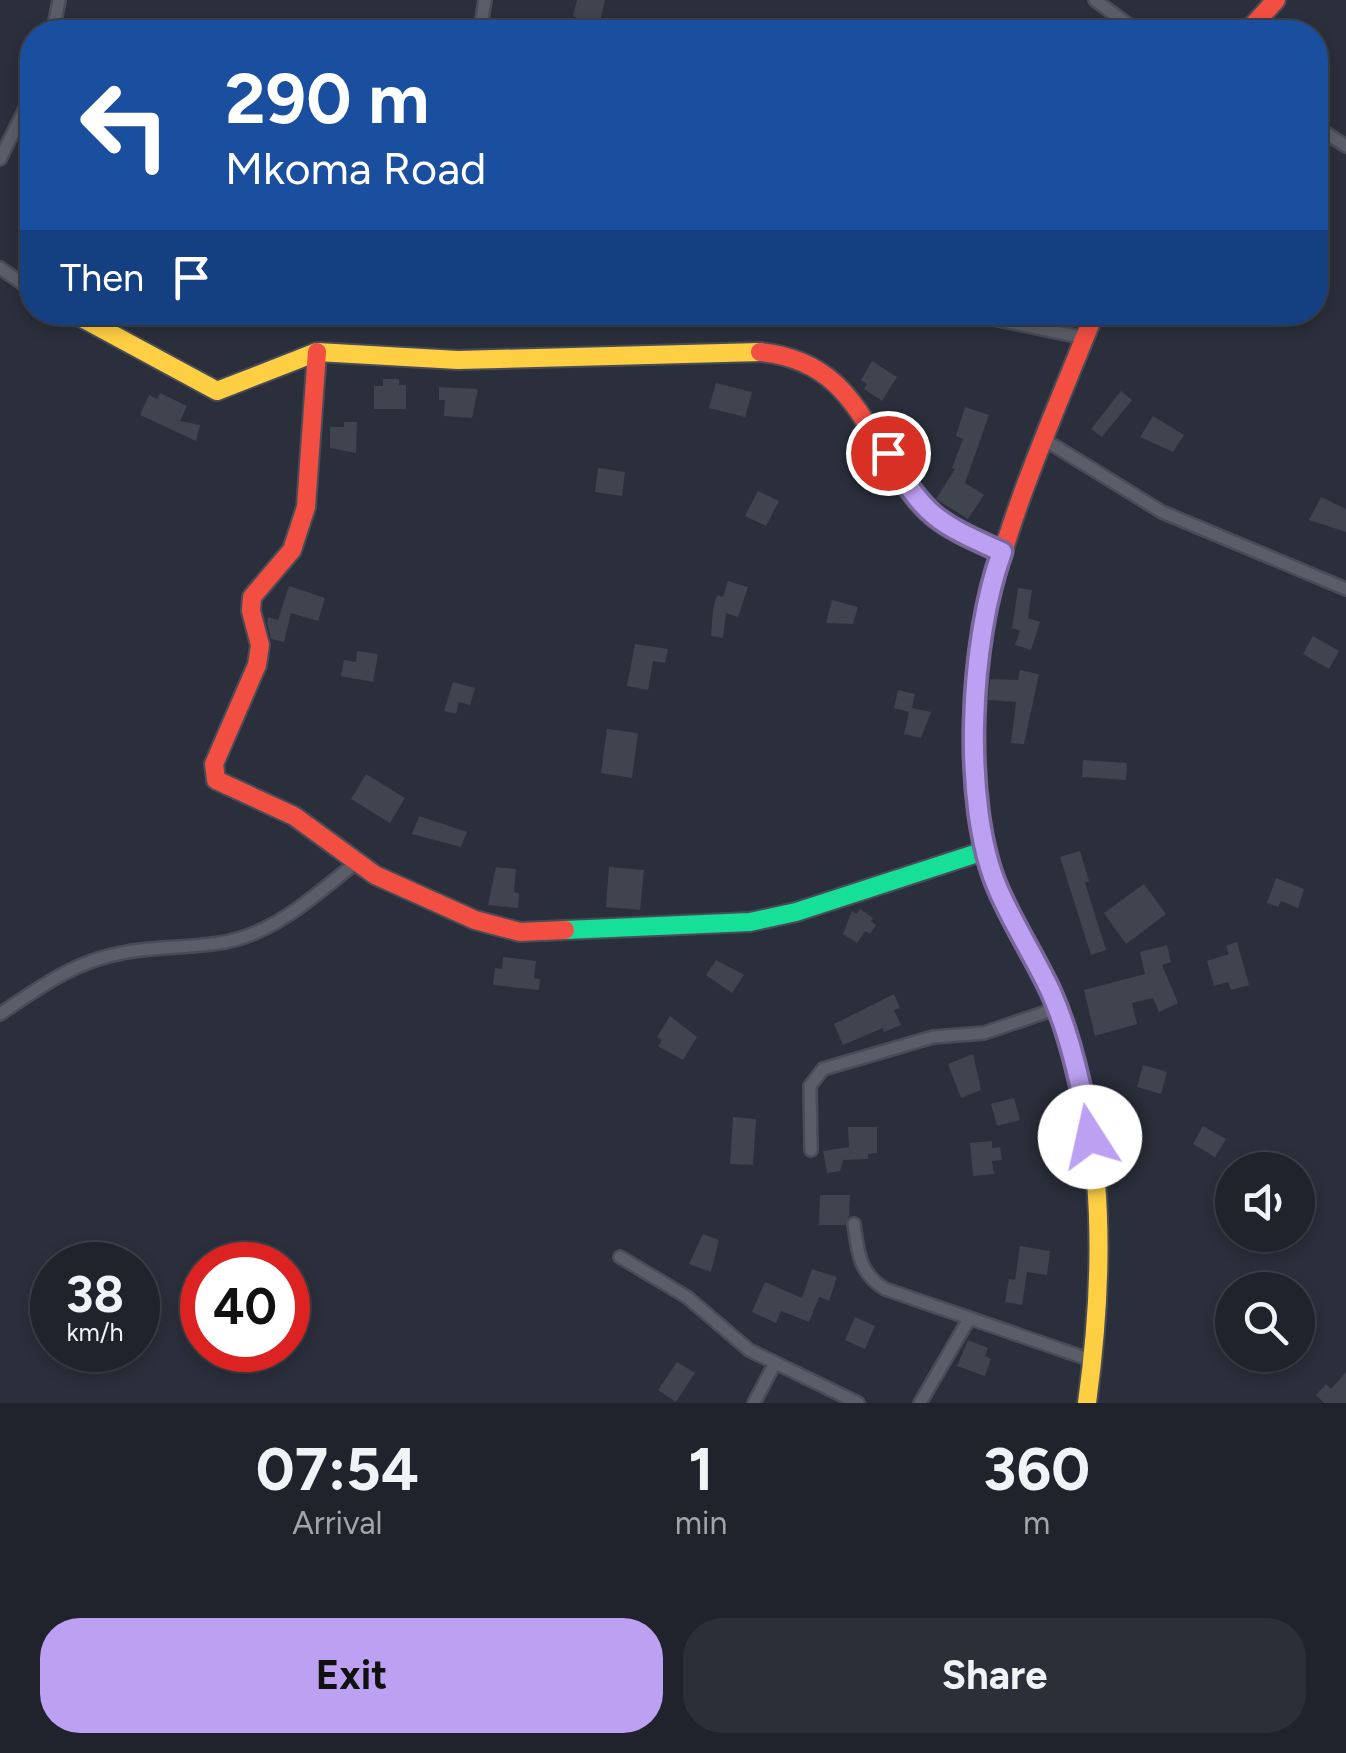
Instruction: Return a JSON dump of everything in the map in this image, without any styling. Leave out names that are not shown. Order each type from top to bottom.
[{"type":"street","points":[[1096,0],[1122,20]]},
{"type":"street","points":[[1258,20],[1276,0]]},
{"type":"street","points":[[0,159],[20,118]]},
{"type":"street","points":[[94,325],[217,391],[317,352],[458,360],[763,352],[799,356],[822,368],[870,422],[906,484],[938,522],[1002,552]]},
{"type":"street","points":[[1023,325],[1085,338]]},
{"type":"street","points":[[1087,1403],[1102,1272],[1086,1110],[1058,1008],[998,889],[987,850],[974,746],[982,624],[1002,552],[1090,325]]},
{"type":"street","points":[[317,352],[306,507],[292,550],[252,596],[251,611],[260,645],[257,665],[213,774],[216,780],[294,816],[375,875],[475,920],[520,932],[750,922],[796,912],[987,850]]},
{"type":"street","points":[[1045,440],[1162,512],[1346,589]]},
{"type":"street","points":[[0,1014],[69,968],[118,953],[226,942],[256,933],[284,917],[357,862]]},
{"type":"street","points":[[811,1150],[810,1086],[823,1069],[933,1037],[984,1033],[1058,1008]]},
{"type":"street","points":[[854,1224],[860,1264],[870,1280],[885,1289],[1094,1361]]},
{"type":"street","points":[[620,1258],[687,1297],[749,1350],[858,1403]]},
{"type":"street","points":[[920,1403],[969,1319]]},
{"type":"street","points":[[754,1403],[775,1363]]},
{"type":"building","points":[[577,0],[605,0],[600,20],[573,16]]},
{"type":"building","points":[[872,361],[897,377],[882,401],[864,389],[867,384],[861,380]]},
{"type":"building","points":[[383,379],[399,379],[399,385],[406,385],[406,409],[374,409],[374,386],[383,386]]},
{"type":"building","points":[[716,383],[752,392],[745,417],[709,408]]},
{"type":"building","points":[[439,387],[478,389],[472,418],[444,416],[445,400],[439,400]]},
{"type":"building","points":[[1121,391],[1132,400],[1102,437],[1091,429]]},
{"type":"building","points":[[160,393],[187,406],[180,421],[200,425],[196,441],[140,415],[149,395],[157,399]]},
{"type":"building","points":[[965,407],[989,415],[965,483],[984,495],[968,519],[936,499],[955,469],[952,468],[963,439],[956,436]]},
{"type":"building","points":[[1153,416],[1184,435],[1173,452],[1140,437]]},
{"type":"building","points":[[344,422],[357,422],[356,453],[330,448],[330,427],[344,427]]},
{"type":"building","points":[[598,468],[625,472],[622,496],[595,492]]},
{"type":"building","points":[[758,491],[779,501],[766,526],[745,516]]},
{"type":"building","points":[[1321,497],[1346,509],[1346,532],[1309,520]]},
{"type":"building","points":[[728,581],[748,587],[738,617],[726,613],[723,638],[711,636],[717,595],[723,597]]},
{"type":"building","points":[[289,586],[325,598],[318,621],[291,613],[284,642],[271,639],[267,622],[268,617],[278,620]]},
{"type":"building","points":[[1018,588],[1032,590],[1028,618],[1040,622],[1031,650],[1015,645],[1020,631],[1012,628]]},
{"type":"building","points":[[832,600],[858,607],[853,624],[826,623]]},
{"type":"building","points":[[1313,636],[1339,651],[1329,669],[1303,654]]},
{"type":"building","points":[[635,644],[668,649],[665,663],[653,661],[648,690],[627,686]]},
{"type":"building","points":[[357,651],[378,654],[373,682],[341,676],[344,660],[356,662]]},
{"type":"building","points":[[1020,670],[1039,674],[1024,744],[1011,743],[1016,702],[988,700],[990,679],[1018,680]]},
{"type":"building","points":[[453,682],[475,688],[470,705],[459,702],[456,714],[444,711]]},
{"type":"building","points":[[898,690],[915,694],[912,708],[931,712],[921,738],[904,734],[909,712],[894,708]]},
{"type":"building","points":[[607,729],[638,733],[632,778],[601,773]]},
{"type":"building","points":[[1083,760],[1127,763],[1126,780],[1082,777]]},
{"type":"building","points":[[366,774],[405,798],[390,823],[351,799]]},
{"type":"building","points":[[419,816],[467,832],[461,847],[412,834]]},
{"type":"building","points":[[1080,851],[1089,881],[1085,883],[1106,950],[1091,955],[1060,857]]},
{"type":"building","points":[[496,867],[516,869],[514,892],[519,893],[518,908],[488,905]]},
{"type":"building","points":[[609,867],[644,870],[640,910],[606,907]]},
{"type":"building","points":[[1276,878],[1304,889],[1298,908],[1281,901],[1278,907],[1267,903]]},
{"type":"building","points":[[1144,884],[1166,914],[1126,944],[1104,913]]},
{"type":"building","points":[[860,909],[876,925],[870,934],[865,931],[857,943],[843,934],[852,911],[857,914]]},
{"type":"building","points":[[1237,942],[1249,985],[1231,990],[1228,982],[1214,986],[1207,961],[1229,954],[1226,946]]},
{"type":"building","points":[[1167,945],[1171,962],[1162,965],[1178,1003],[1159,1012],[1153,998],[1132,1003],[1137,1024],[1095,1036],[1084,990],[1145,974],[1140,952]]},
{"type":"building","points":[[503,957],[536,961],[534,978],[540,979],[539,990],[493,985],[495,968],[502,969]]},
{"type":"building","points":[[716,960],[744,975],[732,993],[706,975]]},
{"type":"building","points":[[894,994],[900,1008],[894,1010],[901,1025],[884,1032],[883,1028],[843,1045],[834,1024]]},
{"type":"building","points":[[670,1016],[697,1037],[683,1060],[658,1046],[662,1040],[657,1037]]},
{"type":"building","points":[[973,1054],[981,1090],[961,1098],[948,1064]]},
{"type":"building","points":[[1143,1065],[1167,1072],[1161,1094],[1137,1087]]},
{"type":"building","points":[[1014,1098],[1020,1120],[997,1126],[991,1104]]},
{"type":"building","points":[[733,1117],[756,1119],[753,1165],[730,1164]]},
{"type":"building","points":[[1203,1126],[1226,1139],[1215,1157],[1193,1144]]},
{"type":"building","points":[[848,1127],[877,1127],[877,1153],[868,1154],[868,1159],[843,1160],[840,1171],[827,1173],[823,1151],[849,1147]]},
{"type":"building","points":[[992,1141],[992,1148],[1000,1147],[1002,1160],[992,1161],[994,1174],[973,1176],[970,1143]]},
{"type":"building","points":[[820,1195],[850,1195],[845,1225],[819,1225]]},
{"type":"building","points":[[703,1234],[719,1240],[711,1272],[689,1264]]},
{"type":"building","points":[[1020,1246],[1050,1251],[1047,1275],[1027,1272],[1022,1305],[1005,1302],[1009,1279],[1015,1280]]},
{"type":"building","points":[[812,1269],[837,1277],[829,1301],[819,1297],[809,1322],[781,1311],[776,1323],[752,1312],[765,1282],[802,1298]]},
{"type":"building","points":[[855,1317],[875,1326],[865,1349],[845,1340]]},
{"type":"building","points":[[968,1340],[988,1348],[985,1356],[991,1359],[985,1376],[957,1366]]},
{"type":"building","points":[[677,1362],[695,1373],[676,1402],[658,1390]]},
{"type":"building","points":[[1346,1372],[1346,1403],[1324,1403],[1316,1395],[1326,1384],[1331,1389]]},
{"type":"traffic: fast","points":[[565,930],[750,922],[796,912],[987,850]]},
{"type":"traffic: slow","points":[[95,325],[217,391],[317,352],[458,360],[760,352]]},
{"type":"traffic: slow","points":[[1038,966],[1061,1017],[1078,1070],[1096,1180],[1097,1292],[1087,1403]]},
{"type":"traffic: jam","points":[[1258,20],[1276,0]]},
{"type":"traffic: jam","points":[[1038,966],[1006,907],[992,870],[976,796],[973,723],[979,653],[994,584],[1040,447],[1090,325]]},
{"type":"traffic: jam","points":[[317,352],[306,507],[292,550],[252,597],[251,611],[260,645],[257,665],[214,764],[216,780],[294,816],[375,875],[475,920],[520,932],[565,930]]},
{"type":"traffic: jam","points":[[760,352],[795,359],[821,373],[860,413],[890,463],[927,512],[953,531],[1002,553]]},
{"type":"route","points":[[888,453],[906,484],[938,522],[1002,552],[978,649],[974,746],[978,791],[994,880],[1058,1008],[1078,1076],[1090,1137]]}]
